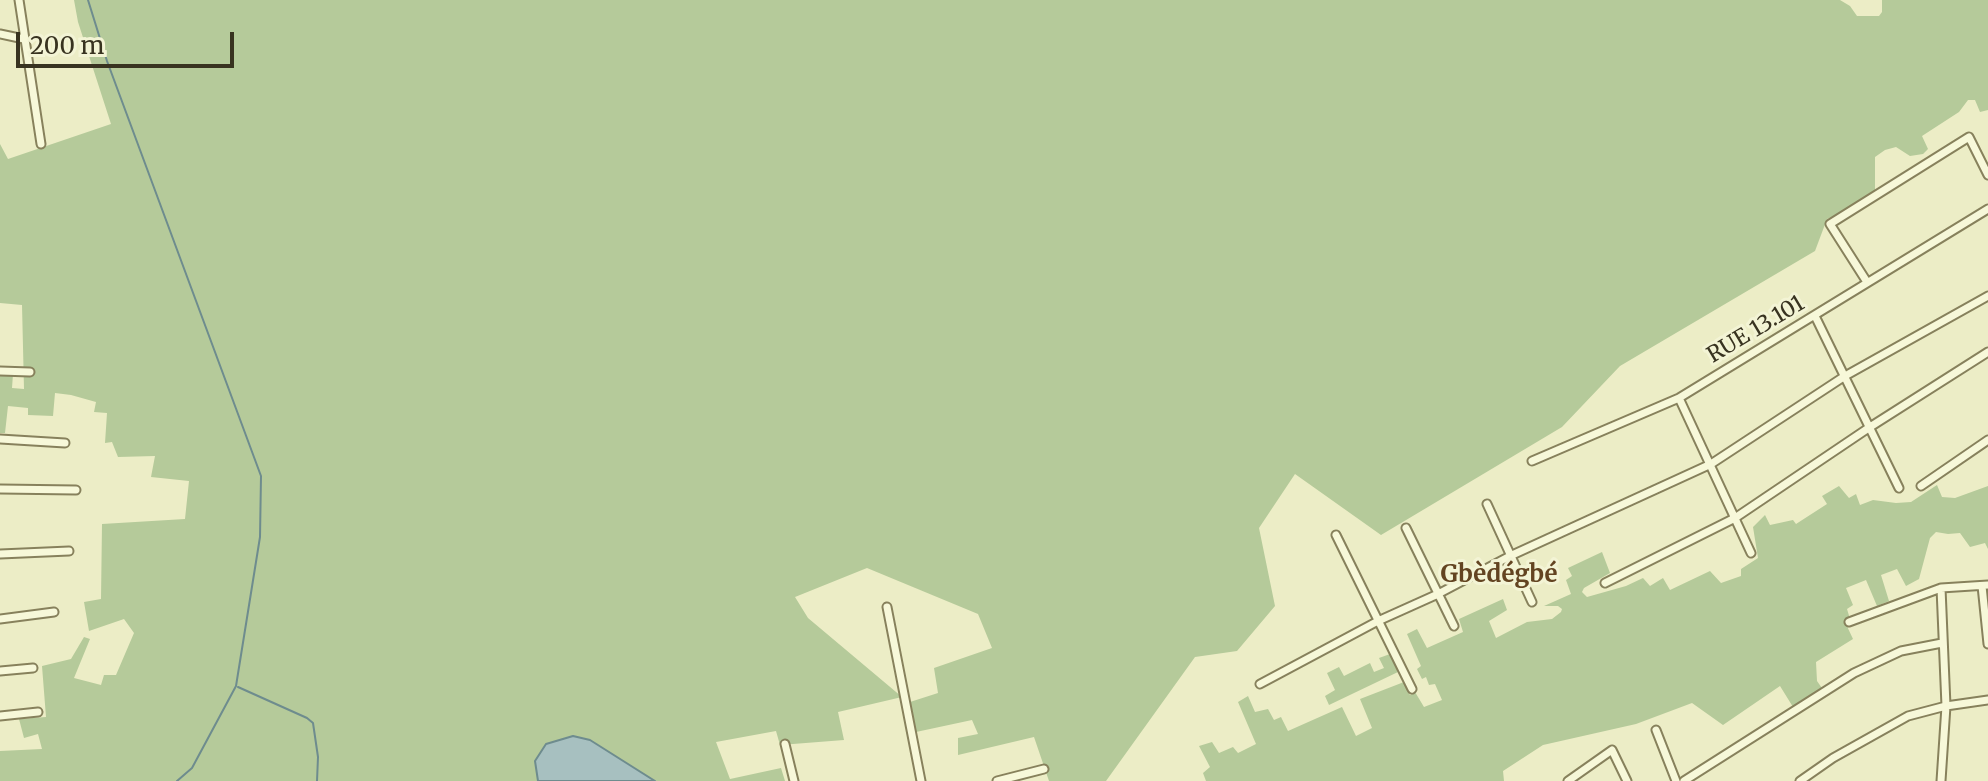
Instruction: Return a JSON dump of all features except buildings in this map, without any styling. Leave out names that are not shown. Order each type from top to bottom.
[{"type":"street","points":[[19,0],[41,144]]},
{"type":"street","points":[[0,34],[24,39]]},
{"type":"street","points":[[1867,282],[1830,224],[1969,137],[1988,175]]},
{"type":"street","name":"RUE 13.101","points":[[1532,461],[1679,398],[1988,209]]},
{"type":"street","points":[[1260,684],[1510,556],[1711,464],[1845,376],[1988,296]]},
{"type":"street","points":[[1815,316],[1899,488]]},
{"type":"street","points":[[1605,583],[1735,518],[1988,352]]},
{"type":"street","points":[[0,371],[30,372]]},
{"type":"street","points":[[1679,398],[1751,553]]},
{"type":"street","points":[[0,439],[65,443]]},
{"type":"street","points":[[1921,486],[1988,440]]},
{"type":"street","points":[[0,489],[76,490]]},
{"type":"street","points":[[1487,504],[1532,602]]},
{"type":"street","points":[[1406,528],[1454,626]]},
{"type":"street","points":[[1336,535],[1412,689]]},
{"type":"street","points":[[0,554],[69,551]]},
{"type":"street","points":[[1849,622],[1941,588],[1985,585],[1988,644]]},
{"type":"street","points":[[1941,588],[1946,706],[1941,781]]},
{"type":"street","points":[[887,607],[921,781]]},
{"type":"street","points":[[0,619],[54,612]]},
{"type":"street","points":[[1684,781],[1854,673],[1901,651],[1942,643]]},
{"type":"street","points":[[0,671],[33,668]]},
{"type":"street","points":[[1800,781],[1833,758],[1908,716],[1988,700]]},
{"type":"street","points":[[0,716],[38,712]]},
{"type":"street","points":[[1656,730],[1676,781]]},
{"type":"street","points":[[785,744],[794,781]]},
{"type":"street","points":[[1568,781],[1612,750],[1627,781]]},
{"type":"street","points":[[997,781],[1044,769]]},
{"type":"green space","points":[[74,0],[1840,0],[1850,6],[1857,16],[1879,16],[1882,0],[1988,0],[1988,110],[1980,112],[1975,100],[1968,100],[1959,112],[1922,136],[1928,149],[1923,154],[1910,156],[1896,147],[1875,157],[1875,198],[1827,219],[1815,251],[1620,366],[1562,427],[1381,535],[1295,474],[1259,528],[1275,606],[1237,651],[1195,657],[1106,781],[1049,781],[1034,737],[958,755],[958,738],[978,734],[972,720],[916,732],[910,702],[938,693],[934,668],[992,648],[978,614],[867,568],[795,597],[808,618],[902,697],[838,712],[844,740],[780,745],[776,731],[716,742],[730,779],[781,768],[785,781],[655,781],[641,773],[535,761],[538,781],[0,781],[0,751],[42,749],[38,734],[24,738],[19,719],[46,717],[42,666],[71,659],[84,637],[90,639],[74,678],[101,685],[104,675],[116,675],[134,633],[124,619],[89,631],[84,602],[101,599],[102,524],[185,519],[189,481],[151,477],[155,456],[118,457],[112,442],[105,443],[107,413],[94,412],[96,402],[71,395],[55,393],[53,416],[28,415],[28,408],[8,406],[5,433],[0,433],[0,373],[13,374],[12,388],[24,389],[22,305],[0,303],[0,144],[8,159],[111,124],[78,22]]},
{"type":"green space","points":[[1937,485],[1942,497],[1955,498],[1988,486],[1988,549],[1985,543],[1970,547],[1960,533],[1936,532],[1930,538],[1919,579],[1906,586],[1897,569],[1881,575],[1889,601],[1877,606],[1866,580],[1846,588],[1853,605],[1847,609],[1850,619],[1845,622],[1853,639],[1816,662],[1817,681],[1824,691],[1793,707],[1780,686],[1723,725],[1692,703],[1636,724],[1543,745],[1503,771],[1504,781],[1206,781],[1203,773],[1210,767],[1199,746],[1212,742],[1219,753],[1233,747],[1238,753],[1256,744],[1238,702],[1248,696],[1255,712],[1268,709],[1274,720],[1281,717],[1288,731],[1342,707],[1356,736],[1372,728],[1360,699],[1404,682],[1410,695],[1415,692],[1424,707],[1442,700],[1435,684],[1429,685],[1426,677],[1422,679],[1417,669],[1421,666],[1407,634],[1417,629],[1427,648],[1463,632],[1459,619],[1503,599],[1507,610],[1489,621],[1496,638],[1527,622],[1552,619],[1562,609],[1544,606],[1571,594],[1566,580],[1572,576],[1568,568],[1602,552],[1610,573],[1584,588],[1582,592],[1587,597],[1643,578],[1650,586],[1663,578],[1670,590],[1710,571],[1721,583],[1741,576],[1741,569],[1758,558],[1753,527],[1765,515],[1770,525],[1793,520],[1796,524],[1827,504],[1822,496],[1839,486],[1849,498],[1856,494],[1860,505],[1873,500],[1911,502]]},
{"type":"green space","points":[[1390,654],[1398,672],[1329,705],[1325,696],[1335,690],[1327,673],[1339,667],[1344,676],[1370,663],[1374,672],[1384,668],[1379,658]]},
{"type":"water","points":[[573,736],[590,740],[655,781],[538,781],[535,761],[546,744]]},
{"type":"waterway","points":[[88,0],[107,61],[261,476],[260,537],[236,686],[192,768],[177,781]]},
{"type":"waterway","points":[[238,687],[313,723],[318,757],[317,781]]},
{"type":"district","name":"Gbèdégbé","points":[[1499,575]]}]
